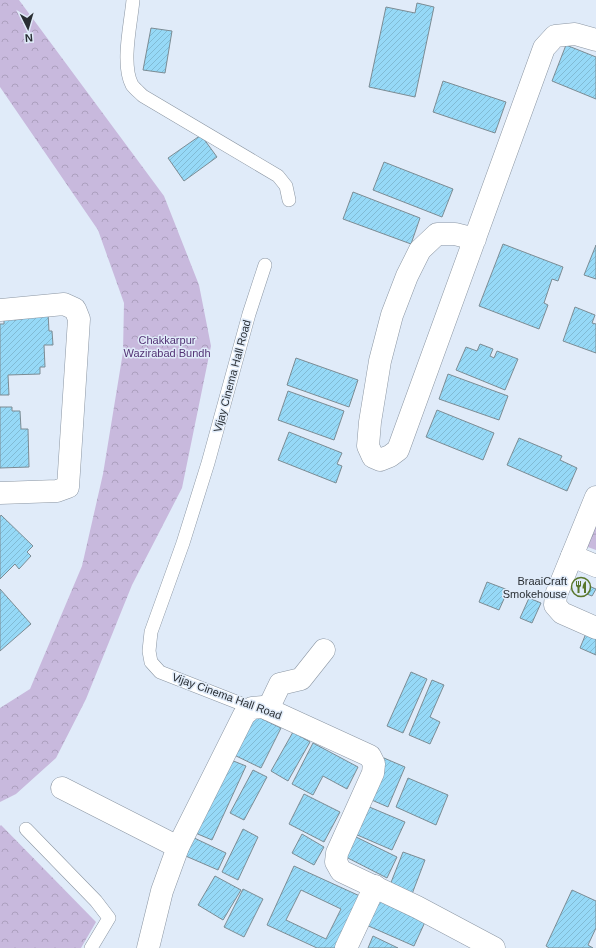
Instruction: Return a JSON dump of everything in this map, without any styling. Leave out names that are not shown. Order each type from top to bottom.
[{"type":"street","points":[[475,239],[455,234],[437,234],[420,250],[407,276],[390,323],[380,361],[370,422],[368,446],[373,457],[380,460],[390,456],[398,450],[475,239],[544,48],[555,36],[575,34],[596,40]]},
{"type":"street","points":[[0,310],[64,304],[75,308],[79,319],[68,487],[57,491],[0,493]]},
{"type":"street","points":[[596,496],[556,595],[555,605],[562,613],[596,628]]},
{"type":"street","points":[[572,556],[596,566]]},
{"type":"street","points":[[148,948],[162,891],[178,847],[244,715],[260,708],[280,684],[302,679],[324,650]]},
{"type":"street","name":"Vijay Cinema Hall Road","points":[[260,708],[370,756],[374,764],[373,773],[337,853],[336,862],[341,871],[375,886],[494,948]]},
{"type":"street","points":[[62,788],[178,847]]},
{"type":"street","points":[[346,948],[375,886]]},
{"type":"lane","points":[[133,0],[127,51],[128,68],[132,84],[143,96],[278,176],[286,186],[288,200]]},
{"type":"lane","name":"Vijay Cinema Hall Road","points":[[260,708],[160,672],[151,662],[149,651],[151,632],[183,543],[208,463],[249,314],[265,265]]},
{"type":"lane","points":[[26,829],[96,900],[109,918],[91,948]]},
{"type":"green space","name":"Chakkarpur Wazirabad Bundh","points":[[0,0],[19,0],[164,196],[199,285],[211,346],[182,488],[132,585],[86,699],[56,758],[16,794],[0,802],[0,708],[30,689],[82,566],[103,474],[123,352],[124,303],[98,230],[0,87]]},
{"type":"green space","points":[[596,519],[596,550],[585,546]]},
{"type":"green space","points":[[1,825],[96,922],[81,948],[0,948]]},
{"type":"building","points":[[417,3],[434,7],[415,97],[369,87],[386,7],[415,13]]},
{"type":"building","points":[[151,28],[172,31],[165,73],[143,70]]},
{"type":"building","points":[[566,45],[596,57],[596,99],[552,81]]},
{"type":"building","points":[[443,81],[506,102],[495,133],[433,112]]},
{"type":"building","points":[[201,135],[217,157],[184,181],[168,158]]},
{"type":"building","points":[[384,162],[453,189],[442,217],[373,190]]},
{"type":"building","points":[[353,192],[420,218],[411,244],[343,219]]},
{"type":"building","points":[[503,244],[563,267],[558,281],[552,279],[544,303],[548,305],[539,329],[479,306]]},
{"type":"building","points":[[596,245],[596,279],[584,275]]},
{"type":"building","points":[[575,307],[595,315],[592,323],[596,324],[596,353],[563,341]]},
{"type":"building","points":[[48,313],[49,331],[52,331],[53,345],[44,345],[45,367],[40,367],[40,374],[8,375],[9,395],[0,395],[0,324],[4,324],[4,315],[14,314],[14,320],[22,319],[22,314]]},
{"type":"building","points":[[480,344],[493,349],[490,356],[494,358],[497,351],[518,359],[505,390],[456,370],[466,347],[477,351]]},
{"type":"building","points":[[296,358],[358,380],[349,407],[287,385]]},
{"type":"building","points":[[448,374],[508,396],[499,420],[439,399]]},
{"type":"building","points":[[288,391],[344,411],[334,440],[278,420]]},
{"type":"building","points":[[0,407],[12,407],[12,411],[20,411],[21,429],[28,429],[29,467],[0,468]]},
{"type":"building","points":[[437,410],[494,433],[483,460],[426,437]]},
{"type":"building","points":[[289,432],[342,453],[337,464],[342,466],[336,483],[278,460]]},
{"type":"building","points":[[519,438],[562,456],[560,460],[577,468],[567,491],[507,465]]},
{"type":"building","points":[[1,515],[33,546],[27,552],[31,556],[19,569],[15,564],[0,579],[0,517]]},
{"type":"building","name":"BraaiCraft Smokehouse","points":[[570,578],[596,589],[592,596],[566,586]]},
{"type":"building","points":[[487,582],[508,590],[499,610],[479,602]]},
{"type":"building","points":[[0,589],[31,624],[0,651]]},
{"type":"building","points":[[529,598],[541,603],[532,623],[520,618]]},
{"type":"building","points":[[587,631],[596,634],[596,655],[580,648]]},
{"type":"building","points":[[411,672],[427,679],[403,733],[387,726]]},
{"type":"building","points":[[432,680],[444,685],[430,717],[440,722],[430,744],[409,735]]},
{"type":"building","points":[[250,713],[281,728],[261,768],[230,753]]},
{"type":"building","points":[[293,732],[310,742],[288,781],[271,771]]},
{"type":"building","points":[[313,743],[358,767],[347,789],[323,776],[313,795],[292,784]]},
{"type":"building","points":[[226,758],[246,766],[212,840],[193,832]]},
{"type":"building","points":[[384,758],[405,767],[388,807],[367,798]]},
{"type":"building","points":[[253,770],[267,777],[244,820],[230,813]]},
{"type":"building","points":[[408,778],[448,795],[436,825],[396,807]]},
{"type":"building","points":[[304,794],[340,812],[324,842],[289,824]]},
{"type":"building","points":[[367,806],[405,822],[392,850],[355,834]]},
{"type":"building","points":[[243,829],[258,837],[238,880],[222,872]]},
{"type":"building","points":[[302,834],[324,847],[314,865],[292,853]]},
{"type":"building","points":[[352,835],[397,857],[387,878],[342,855]]},
{"type":"building","points":[[190,836],[226,853],[218,870],[181,854]]},
{"type":"building","points":[[403,852],[425,860],[412,894],[390,885]]},
{"type":"building","points":[[294,866],[362,897],[339,948],[317,948],[267,925]],"holes":[[[301,890],[341,909],[326,939],[286,920]]]},
{"type":"building","points":[[215,876],[241,890],[223,920],[198,905]]},
{"type":"building","points":[[243,889],[263,899],[244,937],[224,927]]},
{"type":"building","points":[[572,890],[596,901],[596,928],[588,945],[593,948],[549,948],[546,946]]},
{"type":"building","points":[[375,899],[425,922],[414,946],[364,924]]},
{"type":"building","points":[[373,936],[398,948],[368,948]]},
{"type":"place","name":"BraaiCraft Smokehouse","points":[[581,587]]}]
